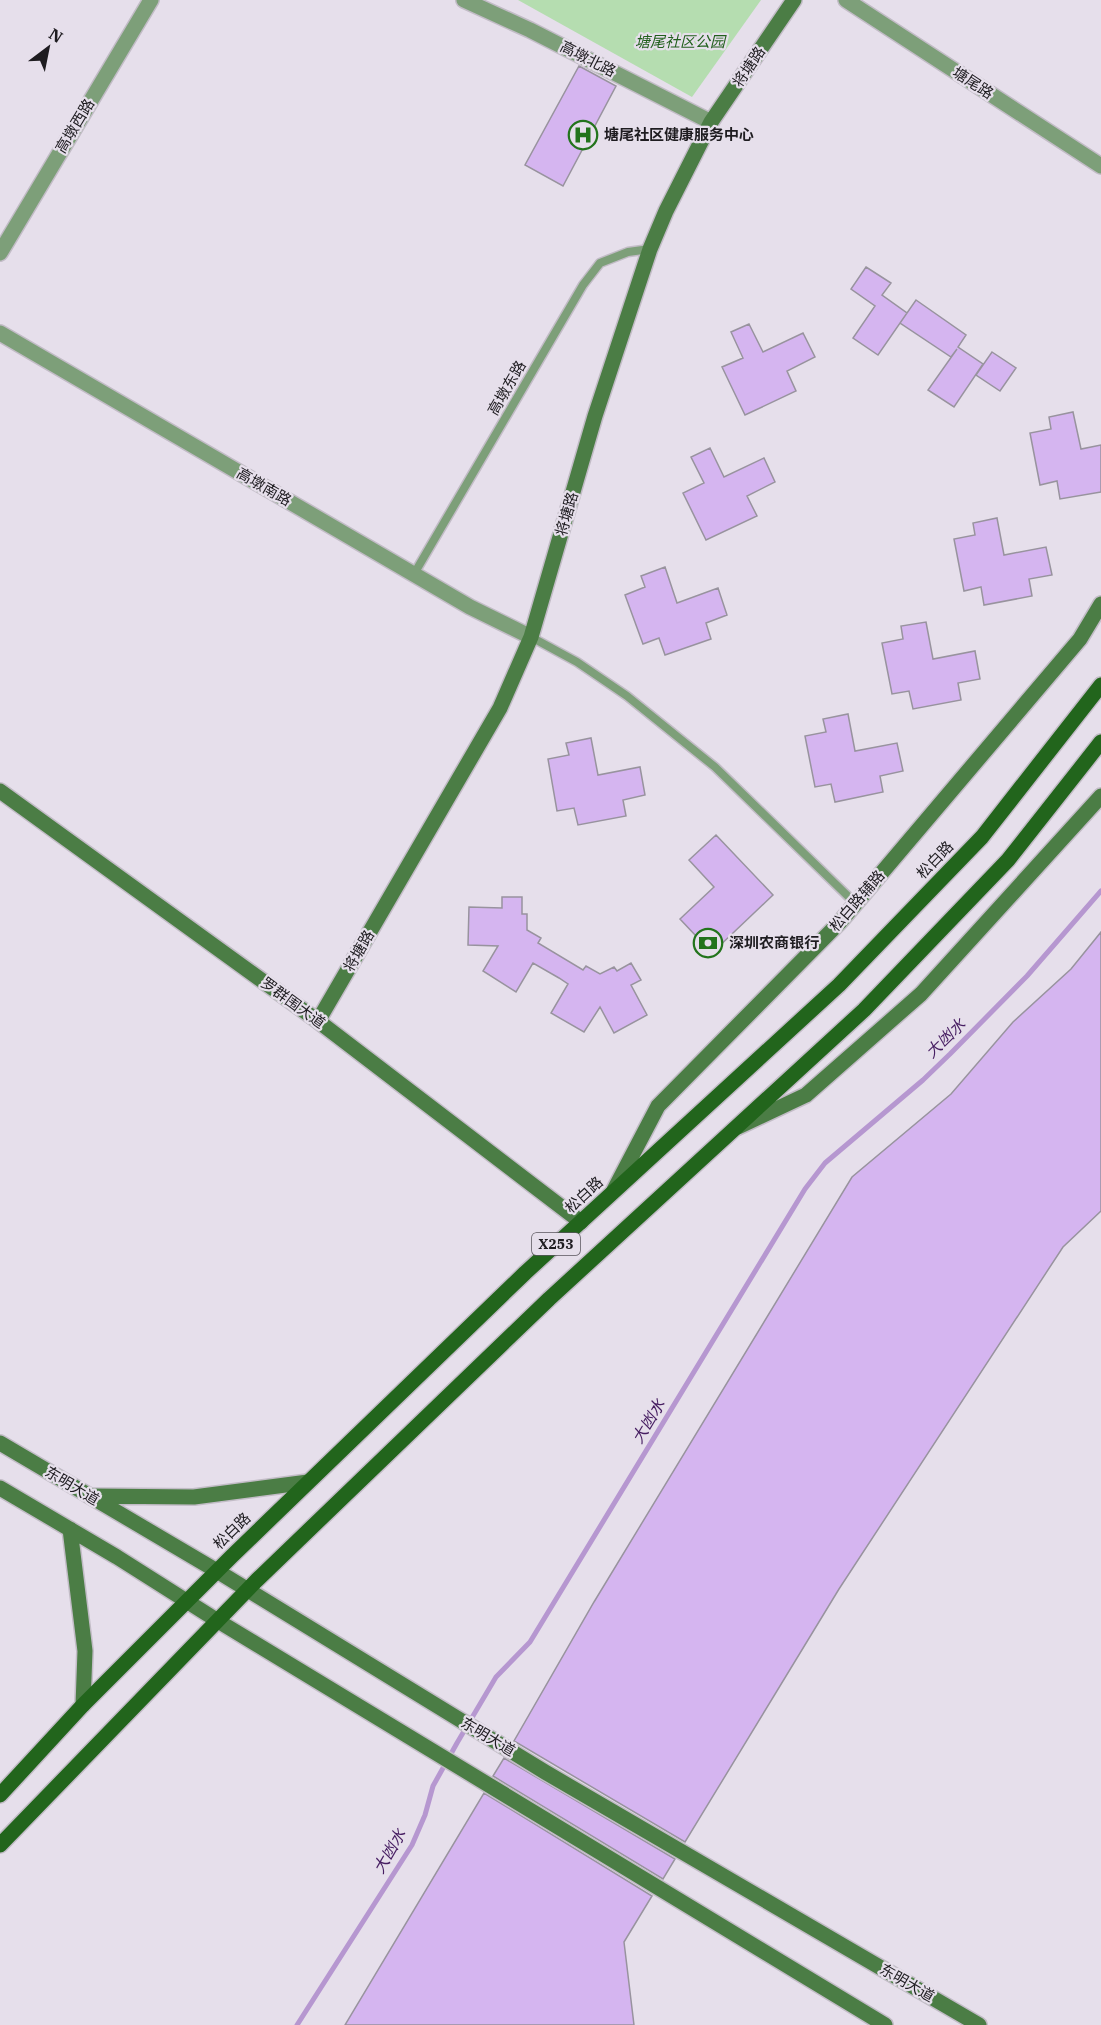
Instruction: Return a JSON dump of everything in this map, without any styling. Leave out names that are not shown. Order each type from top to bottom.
[{"type":"main road","name":"将塘路","points":[[318,1021],[500,708],[531,637],[596,416],[650,249],[666,211],[711,122],[795,0]]},
{"type":"main road","name":"松白路辅路","points":[[613,1193],[658,1106],[856,904],[1080,639],[1101,604]]},
{"type":"main road","name":"松白路","points":[[0,1795],[83,1705],[308,1482],[525,1273],[839,985],[982,837],[1101,685]]},
{"type":"main road","name":"X253","points":[[0,1845],[247,1590],[542,1305],[864,1010],[1008,860],[1101,742]]},
{"type":"main road","name":"罗群围大道","points":[[0,790],[318,1021],[581,1222]]},
{"type":"main road","points":[[733,1130],[806,1095],[921,994],[1101,796]]},
{"type":"main road","name":"东明大道","points":[[0,1443],[217,1571],[545,1772],[979,2025]]},
{"type":"main road","points":[[89,1496],[194,1497],[308,1482]]},
{"type":"main road","points":[[0,1488],[885,2025]]},
{"type":"main road","points":[[70,1529],[86,1651],[83,1705]]},
{"type":"street","name":"高墩西路","points":[[0,254],[151,0]]},
{"type":"street","name":"高墩北路","points":[[464,0],[530,30],[711,122]]},
{"type":"street","name":"塘尾路","points":[[846,0],[1101,166]]},
{"type":"street","name":"高墩南路","points":[[0,333],[470,607],[531,637]]},
{"type":"lane","name":"高墩东路","points":[[414,574],[583,285],[600,262],[628,252],[650,249]]},
{"type":"lane","points":[[531,637],[576,662],[627,696],[715,767],[856,904]]},
{"type":"green space","name":"塘尾社区公园","points":[[518,0],[761,0],[692,97]]},
{"type":"building","points":[[579,66],[616,86],[563,186],[525,165]]},
{"type":"building","points":[[866,267],[891,283],[882,295],[907,313],[878,355],[853,338],[875,306],[851,289]]},
{"type":"building","points":[[916,300],[966,335],[958,347],[983,364],[954,407],[928,390],[957,349],[951,357],[900,323]]},
{"type":"building","points":[[749,324],[763,352],[803,333],[815,357],[787,371],[796,391],[745,415],[722,367],[743,358],[731,332]]},
{"type":"building","points":[[992,352],[1016,368],[1000,391],[976,375]]},
{"type":"building","points":[[1073,412],[1081,449],[1101,445],[1101,492],[1060,499],[1057,481],[1040,485],[1030,433],[1051,429],[1049,417]]},
{"type":"building","points":[[710,448],[724,477],[764,458],[775,482],[747,496],[757,516],[706,540],[683,493],[704,483],[691,457]]},
{"type":"building","points":[[997,518],[1004,555],[1046,547],[1052,575],[1029,579],[1032,596],[984,605],[981,587],[964,591],[954,539],[975,535],[973,523]]},
{"type":"building","points":[[665,567],[677,603],[718,588],[727,615],[706,623],[711,639],[665,655],[659,638],[643,644],[625,595],[645,587],[641,576]]},
{"type":"building","points":[[926,622],[933,659],[975,651],[980,679],[958,683],[961,700],[913,709],[909,691],[892,694],[882,643],[903,639],[901,626]]},
{"type":"building","points":[[848,714],[855,751],[897,743],[903,771],[880,776],[883,792],[835,802],[831,784],[815,787],[805,736],[826,732],[823,719]]},
{"type":"building","points":[[591,738],[598,775],[640,767],[645,795],[623,800],[626,816],[578,825],[574,808],[557,811],[548,759],[569,755],[566,743]]},
{"type":"building","points":[[716,835],[773,895],[712,953],[680,919],[714,887],[689,860]]},
{"type":"building","points":[[502,897],[522,897],[522,914],[527,914],[527,930],[541,938],[538,943],[583,970],[586,966],[600,974],[614,967],[617,971],[631,963],[641,980],[631,985],[647,1015],[614,1033],[600,1007],[584,1032],[551,1013],[568,984],[559,978],[533,963],[516,992],[483,971],[498,946],[468,945],[469,907],[502,908]]},
{"type":"building","points":[[1101,932],[1101,1211],[1063,1247],[839,1589],[685,1842],[514,1741],[594,1602],[852,1177],[951,1094],[1013,1022],[1071,969]]},
{"type":"building","points":[[504,1758],[675,1859],[663,1879],[493,1776]]},
{"type":"building","points":[[484,1793],[652,1896],[624,1942],[634,2025],[345,2025]]},
{"type":"waterway","name":"大凼水","points":[[297,2025],[412,1845],[425,1815],[433,1786],[496,1677],[530,1642],[805,1189],[825,1163],[923,1080],[950,1054],[1027,976],[1101,891]]},
{"type":"place","name":"塘尾社区健康服务中心","points":[[583,135]]},
{"type":"place","name":"深圳农商银行","points":[[708,943]]}]
